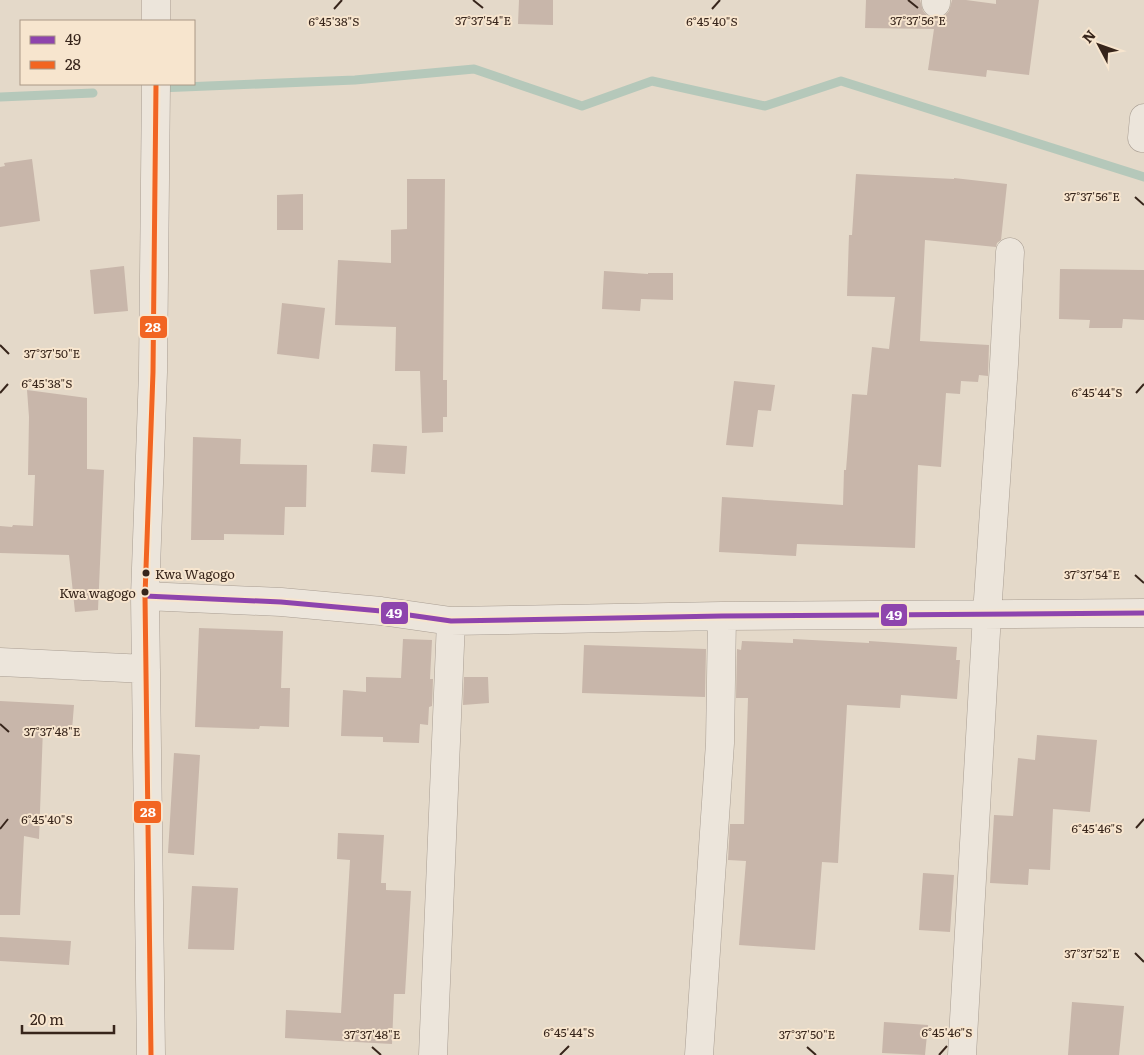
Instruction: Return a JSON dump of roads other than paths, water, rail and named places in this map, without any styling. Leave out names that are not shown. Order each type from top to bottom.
[{"type":"street","points":[[156,0],[156,20]]},
{"type":"street","points":[[151,1055],[145,596],[153,372],[156,85]]},
{"type":"street","points":[[962,1055],[1010,252]]},
{"type":"street","points":[[145,596],[281,602],[381,611],[451,620],[722,616],[1144,614]]},
{"type":"street","points":[[699,1055],[720,743],[722,616]]},
{"type":"street","points":[[433,1055],[451,620]]},
{"type":"street","points":[[0,662],[146,669]]},
{"type":"waterway","points":[[159,88],[355,80],[474,69],[582,106],[652,81],[765,106],[841,81],[1144,177]]},
{"type":"waterway","points":[[0,97],[93,93]]},
{"type":"place","name":"Kwa Wagogo","points":[[146,573]]},
{"type":"place","name":"Kwa wagogo","points":[[145,592]]}]
